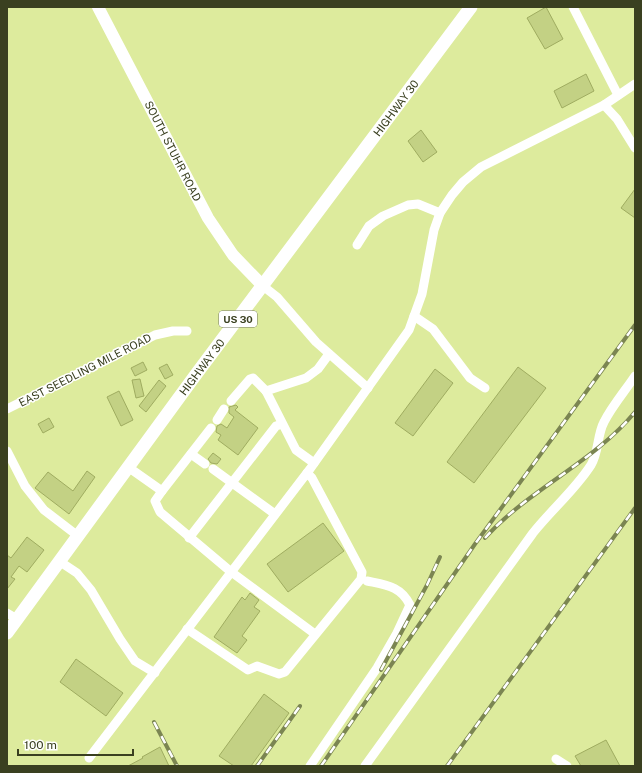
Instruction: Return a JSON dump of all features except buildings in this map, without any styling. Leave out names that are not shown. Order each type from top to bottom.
[{"type":"highway","name":"HIGHWAY 30","points":[[7,633],[12,616],[59,561],[78,536],[300,234],[472,7]]},
{"type":"main road","name":"SOUTH STUHR ROAD","points":[[98,7],[208,218],[233,255],[263,286]]},
{"type":"street","points":[[573,7],[618,95]]},
{"type":"street","points":[[89,758],[155,673],[230,571],[314,463],[409,330],[422,294],[434,230],[440,213],[452,195],[463,182],[481,167],[604,104],[635,84]]},
{"type":"street","points":[[604,104],[617,119],[635,148]]},
{"type":"street","points":[[357,245],[369,226],[383,216],[408,205],[418,204],[440,213]]},
{"type":"street","points":[[263,286],[277,297],[316,342],[368,388]]},
{"type":"street","points":[[414,316],[433,329],[470,378],[485,388]]},
{"type":"street","name":"EAST SEEDLING MILE ROAD","points":[[7,409],[155,334],[187,331]]},
{"type":"street","points":[[266,391],[306,378],[318,370],[329,354]]},
{"type":"street","points":[[365,766],[533,533],[546,516],[573,490],[592,464],[597,450],[598,436],[605,421],[635,376]]},
{"type":"street","points":[[231,401],[247,381],[253,378],[266,391],[296,450],[314,463]]},
{"type":"street","points":[[224,409],[155,501],[160,512],[189,538],[230,571],[315,634]]},
{"type":"street","points":[[189,538],[276,426],[282,424]]},
{"type":"street","points":[[7,451],[25,486],[44,510],[78,536]]},
{"type":"street","points":[[191,454],[205,464]]},
{"type":"street","points":[[128,467],[162,491]]},
{"type":"street","points":[[213,470],[275,514]]},
{"type":"street","points":[[187,629],[248,670],[257,666],[278,674],[285,672],[361,579],[362,572],[312,478],[306,473]]},
{"type":"street","points":[[59,561],[77,573],[91,590],[120,639],[136,661],[155,673]]},
{"type":"street","points":[[310,766],[377,668],[397,633],[410,605],[405,595],[398,590],[367,581]]},
{"type":"street","points":[[556,759],[567,766]]},
{"type":"railway","points":[[321,766],[475,544],[635,325]]},
{"type":"railway","points":[[485,538],[521,505],[600,446],[635,412]]},
{"type":"railway","points":[[447,766],[635,508]]},
{"type":"railway","points":[[381,670],[427,585],[440,557]]},
{"type":"railway","points":[[257,766],[300,706]]},
{"type":"railway","points":[[154,722],[177,766]]}]
